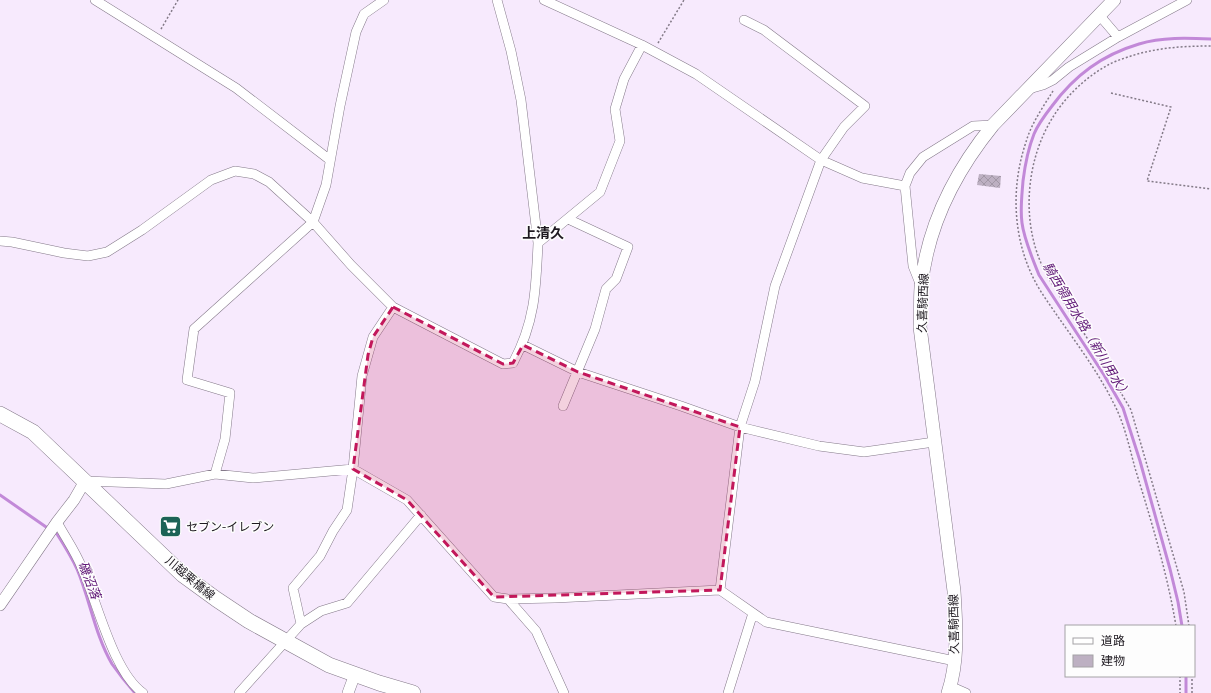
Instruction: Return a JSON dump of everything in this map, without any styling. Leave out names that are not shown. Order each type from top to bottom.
[{"type":"main road","name":"久喜騎西線","points":[[949,690],[955,661],[957,629],[954,591],[920,327],[921,288],[928,246],[939,214],[955,179],[979,142],[993,125],[1114,0]]},
{"type":"main road","name":"川越栗橋線","points":[[0,414],[33,432],[184,575],[229,608],[286,642],[329,665],[413,693]]},
{"type":"street","points":[[95,0],[236,88],[330,160]]},
{"type":"street","points":[[215,474],[225,439],[230,393],[187,380],[194,329],[313,222],[326,185],[340,106],[356,32],[364,14],[384,0]]},
{"type":"street","points":[[0,241],[88,256],[107,252],[142,230],[211,180],[235,171],[254,174],[269,182],[313,222],[351,265],[393,307],[503,364],[513,363],[523,345],[530,321],[536,288],[538,243],[521,100],[511,51],[497,0]]},
{"type":"street","points":[[544,0],[642,44],[696,74],[821,160],[862,178],[905,186]]},
{"type":"street","points":[[1029,89],[1053,80],[1069,67],[1118,37],[1187,0]]},
{"type":"street","points":[[1100,16],[1118,37]]},
{"type":"street","points":[[720,590],[740,427],[755,381],[775,286],[821,160],[844,126],[864,106],[764,30],[744,20]]},
{"type":"street","points":[[538,243],[600,192],[620,141],[615,109],[624,79],[642,44]]},
{"type":"street","points":[[921,288],[913,266],[905,186],[910,173],[923,158],[973,126],[993,125]]},
{"type":"street","points":[[564,406],[595,329],[606,290],[616,280],[628,247],[568,219]]},
{"type":"street","points":[[301,624],[293,588],[320,556],[333,531],[347,510],[353,469],[362,376],[373,337],[393,307]]},
{"type":"street","points":[[523,345],[578,372],[740,427],[819,446],[864,452],[934,442]]},
{"type":"street","points":[[0,605],[74,500],[85,481],[166,484],[215,474],[253,478],[353,469],[407,500],[494,597],[508,599],[720,590],[766,622],[955,661]]},
{"type":"street","points":[[239,693],[301,624],[321,611],[347,603],[421,515]]},
{"type":"street","points":[[53,528],[82,567],[110,644],[126,675],[143,693]]},
{"type":"street","points":[[508,599],[536,630],[564,693]]},
{"type":"street","points":[[728,693],[753,614]]},
{"type":"street","points":[[348,693],[355,674]]},
{"type":"street","points":[[949,690],[966,693]]},
{"type":"path","points":[[155,38],[178,0]]},
{"type":"path","points":[[653,51],[684,0]]},
{"type":"path","points":[[1189,625],[1184,592],[1130,410],[1117,386],[1068,310],[1041,263],[1032,231],[1029,200],[1035,158],[1041,141],[1052,118],[1073,92],[1108,64],[1158,49],[1184,46],[1211,46]]},
{"type":"path","points":[[1056,87],[1026,141],[1018,178],[1016,212],[1019,236],[1028,266],[1037,286],[1090,365],[1113,402],[1120,418],[1149,511],[1171,596],[1176,625]]},
{"type":"path","points":[[1111,93],[1171,107],[1147,181],[1211,189]]},
{"type":"path","points":[[1180,677],[1180,693]]},
{"type":"path","points":[[1192,677],[1192,693]]},
{"type":"highlighted area","points":[[393,307],[503,364],[513,363],[523,345],[578,372],[740,427],[720,590],[494,597],[407,500],[353,469],[368,355],[373,337]]},
{"type":"building","points":[[979,174],[1001,176],[1000,188],[977,185]]},
{"type":"waterway","name":"騎西領用水路（新川用水）","points":[[1182,625],[1170,569],[1140,461],[1123,408],[1104,375],[1039,275],[1023,229],[1021,202],[1026,163],[1030,145],[1036,130],[1044,116],[1061,95],[1080,76],[1101,60],[1139,44],[1166,39],[1211,39]]},
{"type":"waterway","name":"磯沼落","points":[[0,495],[49,529]]},
{"type":"waterway","name":"磯沼落","points":[[54,532],[62,542],[77,569],[106,653],[112,664],[135,693]]},
{"type":"waterway","name":"騎西領用水路（新川用水）","points":[[1186,677],[1186,693]]},
{"type":"place","name":"セブン-イレブン","points":[[171,527]]},
{"type":"district","name":"上清久","points":[[543,233]]}]
